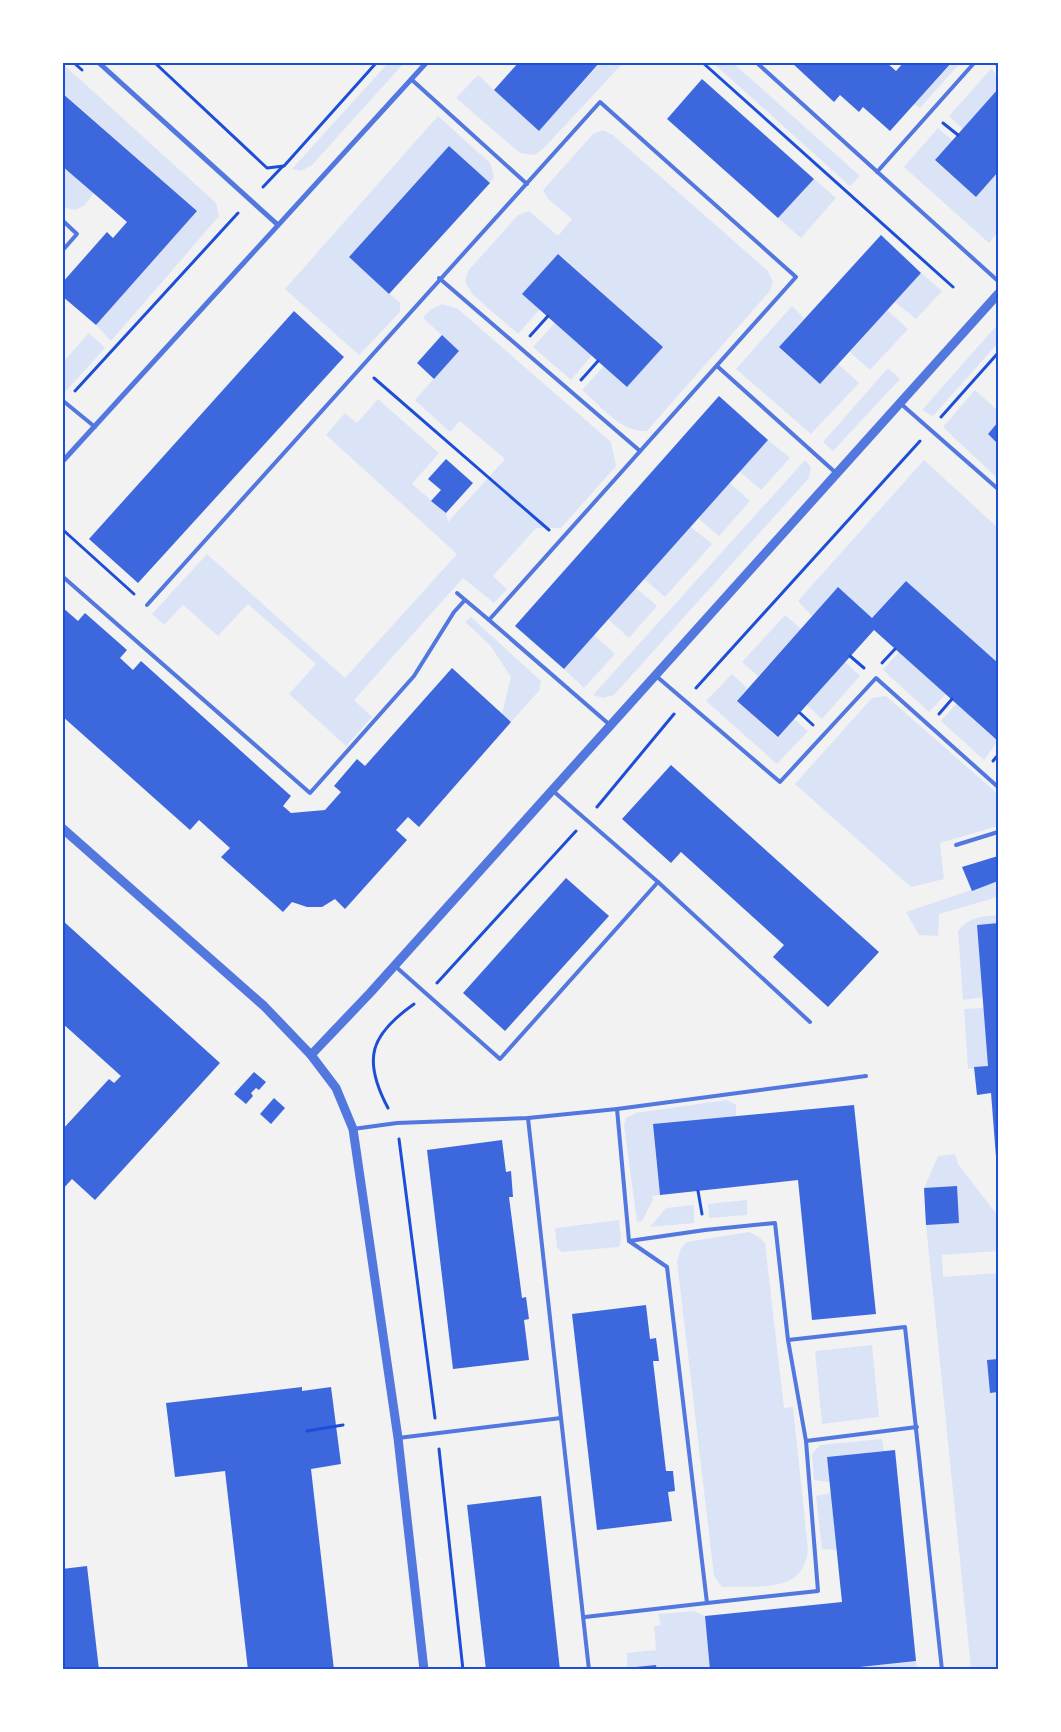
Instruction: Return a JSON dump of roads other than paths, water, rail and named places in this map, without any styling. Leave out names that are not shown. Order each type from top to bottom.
[{"type":"street","points":[[98,62],[278,226]]},
{"type":"street","points":[[62,462],[426,62]]},
{"type":"street","points":[[311,1054],[394,965],[998,294]]},
{"type":"street","points":[[62,828],[264,1006],[311,1054],[336,1088],[353,1129],[398,1438],[424,1670]]},
{"type":"lane","points":[[756,62],[998,281]]},
{"type":"lane","points":[[877,172],[974,62]]},
{"type":"lane","points":[[411,79],[527,184]]},
{"type":"lane","points":[[147,605],[360,366],[600,102],[796,277],[489,620]]},
{"type":"lane","points":[[62,220],[77,234],[62,251]]},
{"type":"lane","points":[[440,278],[640,451]]},
{"type":"lane","points":[[717,366],[836,474]]},
{"type":"lane","points":[[64,401],[95,427]]},
{"type":"lane","points":[[900,403],[931,428],[998,489]]},
{"type":"lane","points":[[62,576],[310,793],[414,676],[454,612],[465,600]]},
{"type":"lane","points":[[457,593],[610,725]]},
{"type":"lane","points":[[655,675],[780,782],[876,678],[998,787]]},
{"type":"lane","points":[[552,790],[658,882],[810,1022]]},
{"type":"lane","points":[[956,846],[998,832]]},
{"type":"lane","points":[[394,965],[500,1059],[658,882]]},
{"type":"lane","points":[[353,1129],[397,1123],[528,1118],[617,1109],[866,1076]]},
{"type":"lane","points":[[617,1109],[629,1241]]},
{"type":"lane","points":[[528,1118],[589,1670]]},
{"type":"lane","points":[[584,1617],[818,1591],[806,1441],[788,1340],[774,1223],[705,1230],[629,1241]]},
{"type":"lane","points":[[629,1241],[668,1267],[707,1603]]},
{"type":"lane","points":[[788,1340],[905,1327],[942,1670]]},
{"type":"lane","points":[[398,1438],[561,1418]]},
{"type":"lane","points":[[806,1441],[917,1427]]}]
